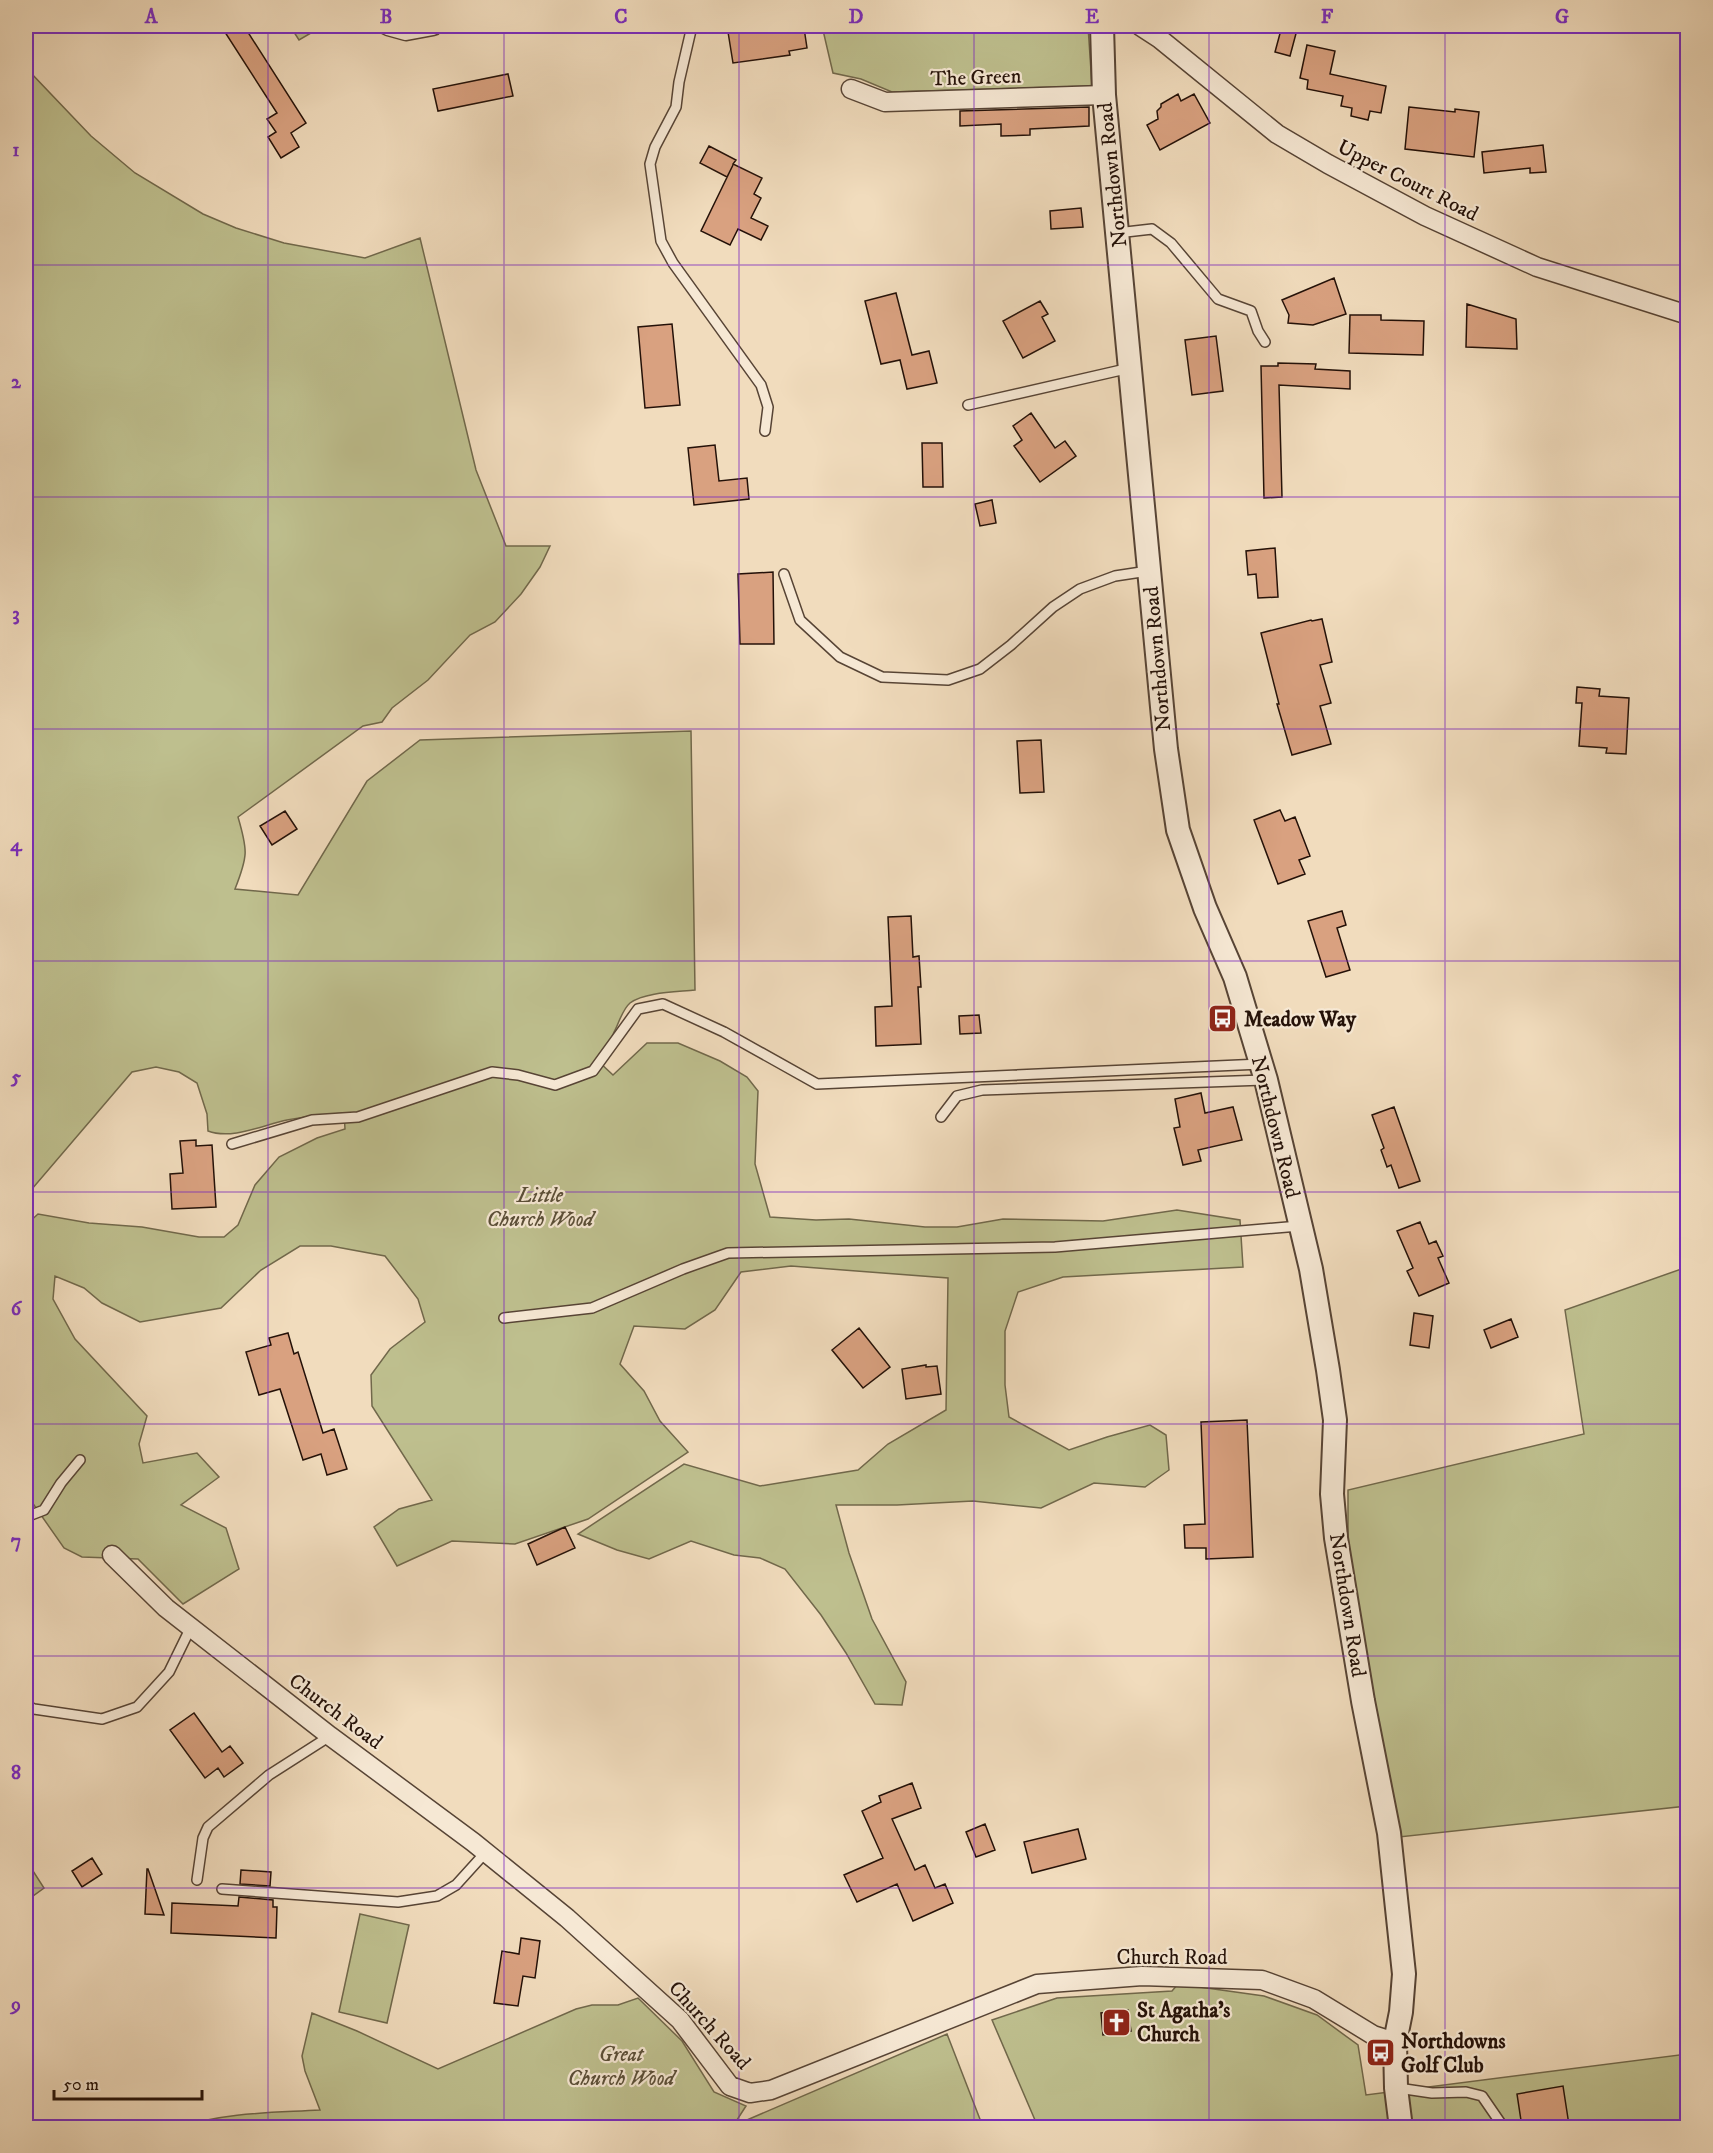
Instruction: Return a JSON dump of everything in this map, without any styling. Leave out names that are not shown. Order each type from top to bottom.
[{"type":"street","points":[[388,26],[406,31],[433,26]]},
{"type":"street","name":"Northdown Road","points":[[1102,26],[1104,95],[1166,749],[1178,830],[1205,908],[1235,977],[1264,1072],[1313,1280],[1335,1420],[1332,1494],[1335,1538],[1363,1701],[1389,1833],[1404,1974],[1401,2012],[1395,2042],[1395,2088],[1401,2127]]},
{"type":"street","name":"Upper Court Road","points":[[1140,26],[1160,39],[1277,134],[1366,184],[1457,231],[1537,267],[1688,315]]},
{"type":"street","name":"The Green","points":[[852,89],[885,102],[1104,95]]},
{"type":"street","name":"Church Road","points":[[112,1555],[154,1598],[567,1918],[680,2020],[730,2086],[750,2093],[771,2090],[1037,1984],[1143,1976],[1262,1980],[1314,1999],[1373,2035],[1395,2042]]},
{"type":"lane","points":[[692,26],[679,82],[676,107],[655,147],[650,164],[661,241],[673,263],[761,385],[768,407],[765,431]]},
{"type":"lane","points":[[1117,233],[1152,229],[1171,243],[1218,299],[1251,311],[1258,332],[1265,342]]},
{"type":"lane","points":[[968,405],[1131,368]]},
{"type":"lane","points":[[784,574],[800,620],[840,657],[882,677],[948,680],[980,669],[1053,607],[1080,589],[1115,576],[1149,571]]},
{"type":"lane","points":[[232,1144],[312,1120],[358,1117],[492,1072],[518,1075],[555,1085],[593,1071],[638,1010],[663,1004],[724,1032],[818,1084],[1264,1072]]},
{"type":"lane","points":[[941,1117],[957,1096],[982,1090],[1264,1072]]},
{"type":"lane","points":[[504,1318],[592,1308],[683,1269],[728,1253],[1055,1247],[1302,1226]]},
{"type":"lane","points":[[26,1517],[44,1510],[80,1460]]},
{"type":"lane","points":[[26,1705],[102,1719],[137,1707],[169,1672],[191,1627]]},
{"type":"lane","points":[[197,1880],[203,1838],[208,1827],[269,1775],[330,1736]]},
{"type":"lane","points":[[222,1889],[398,1902],[436,1896],[456,1885],[485,1853]]},
{"type":"lane","points":[[1395,2088],[1432,2093],[1466,2092],[1482,2096],[1504,2127]]},
{"type":"green space","points":[[290,26],[323,26],[299,40]]},
{"type":"green space","points":[[822,26],[1088,26],[1092,86],[892,92],[861,79],[833,73]]},
{"type":"green space","name":"Little Church Wood","points":[[26,64],[30,72],[91,136],[135,173],[203,214],[236,228],[284,243],[365,258],[420,238],[476,470],[506,546],[550,546],[540,567],[521,594],[495,622],[470,635],[428,680],[392,708],[382,722],[363,726],[238,817],[244,838],[245,853],[235,889],[298,895],[367,781],[420,740],[691,731],[695,990],[652,995],[630,1003],[623,1013],[608,1048],[597,1060],[613,1075],[647,1043],[678,1043],[720,1061],[747,1077],[758,1091],[755,1164],[770,1217],[816,1220],[849,1219],[925,1227],[957,1227],[1003,1219],[1103,1221],[1177,1210],[1240,1220],[1243,1267],[1063,1277],[1018,1292],[1005,1331],[1005,1385],[1009,1417],[1069,1450],[1150,1425],[1166,1435],[1169,1470],[1145,1487],[1094,1483],[1041,1508],[973,1501],[836,1505],[849,1553],[872,1619],[906,1682],[902,1705],[875,1704],[821,1615],[785,1569],[760,1558],[734,1555],[691,1541],[649,1559],[617,1550],[578,1534],[684,1464],[760,1486],[858,1470],[888,1444],[946,1410],[948,1278],[791,1266],[741,1272],[715,1310],[685,1329],[634,1326],[620,1364],[644,1391],[660,1421],[688,1452],[588,1519],[515,1544],[452,1541],[397,1566],[374,1527],[399,1509],[432,1500],[372,1406],[371,1375],[390,1349],[425,1322],[418,1299],[385,1256],[331,1246],[300,1246],[261,1270],[221,1308],[140,1322],[102,1303],[84,1288],[55,1276],[53,1299],[75,1339],[147,1416],[139,1444],[143,1463],[197,1453],[219,1477],[181,1505],[226,1528],[239,1569],[183,1604],[138,1559],[82,1557],[64,1548],[27,1495],[26,1225],[38,1214],[89,1223],[142,1227],[199,1237],[224,1237],[238,1225],[255,1185],[279,1157],[317,1138],[345,1129],[344,1113],[294,1119],[237,1133],[208,1131],[207,1114],[197,1083],[179,1072],[156,1067],[132,1072],[26,1196]]},
{"type":"green space","points":[[1687,1267],[1687,1806],[1399,1837],[1348,1555],[1348,1490],[1584,1434],[1565,1310]]},
{"type":"green space","points":[[26,1860],[44,1888],[26,1901]]},
{"type":"green space","points":[[360,1914],[409,1925],[387,2023],[339,2012]]},
{"type":"green space","points":[[1178,1984],[1264,1996],[1317,2015],[1358,2045],[1366,2095],[1687,2054],[1687,2127],[1038,2127],[992,2020],[1057,1998],[1172,1991]]},
{"type":"green space","name":"Great Church Wood","points":[[638,1998],[682,2041],[714,2092],[746,2106],[733,2126],[947,2034],[983,2127],[179,2127],[215,2118],[320,2110],[305,2071],[302,2056],[312,2013],[357,2031],[438,2069],[576,2009],[592,2005],[618,2005]]},
{"type":"building","points":[[221,26],[244,26],[306,123],[291,133],[299,147],[281,158],[268,137],[276,132],[267,119],[277,113]]},
{"type":"building","points":[[785,26],[786,31],[804,28],[807,48],[789,51],[790,55],[733,63],[728,32]]},
{"type":"building","points":[[1282,26],[1298,26],[1290,56],[1275,52]]},
{"type":"building","points":[[1307,45],[1335,51],[1330,74],[1386,86],[1381,113],[1370,111],[1368,120],[1351,116],[1352,108],[1341,106],[1343,96],[1307,89],[1308,80],[1300,78]]},
{"type":"building","points":[[508,74],[513,96],[438,111],[433,89]]},
{"type":"building","points":[[1178,94],[1181,101],[1194,94],[1210,123],[1160,150],[1147,125],[1158,119],[1157,111],[1161,104]]},
{"type":"building","points":[[1089,107],[1089,126],[1030,129],[1030,135],[1001,136],[1001,124],[960,126],[960,111]]},
{"type":"building","points":[[1409,107],[1479,112],[1474,157],[1405,149]]},
{"type":"building","points":[[1543,145],[1546,172],[1530,173],[1530,168],[1484,173],[1482,152]]},
{"type":"building","points":[[709,146],[736,160],[733,164],[762,178],[754,194],[761,198],[751,218],[768,226],[761,240],[738,229],[730,245],[701,231],[733,165],[727,177],[700,163]]},
{"type":"building","points":[[1081,208],[1083,227],[1051,229],[1050,211]]},
{"type":"building","points":[[1334,278],[1346,314],[1313,325],[1288,323],[1289,315],[1282,300]]},
{"type":"building","points":[[896,293],[912,355],[929,351],[937,383],[907,389],[900,360],[881,364],[865,301]]},
{"type":"building","points":[[1040,301],[1048,314],[1042,317],[1055,341],[1023,358],[1003,321]]},
{"type":"building","points":[[1467,304],[1516,319],[1517,349],[1466,347]]},
{"type":"building","points":[[1350,315],[1381,315],[1381,320],[1424,321],[1423,355],[1349,353]]},
{"type":"building","points":[[672,324],[680,405],[645,408],[638,327]]},
{"type":"building","points":[[1216,336],[1223,391],[1192,395],[1185,340]]},
{"type":"building","points":[[1278,363],[1316,364],[1315,369],[1350,371],[1350,389],[1279,385],[1282,497],[1264,498],[1261,366],[1278,366]]},
{"type":"building","points":[[1031,413],[1055,448],[1065,441],[1076,456],[1040,482],[1014,446],[1022,440],[1013,426]]},
{"type":"building","points":[[922,443],[942,443],[943,487],[923,487]]},
{"type":"building","points":[[715,445],[719,481],[747,478],[749,499],[694,505],[688,448]]},
{"type":"building","points":[[992,500],[996,523],[980,526],[975,504]]},
{"type":"building","points":[[1275,548],[1278,597],[1258,598],[1256,574],[1248,575],[1246,551]]},
{"type":"building","points":[[773,572],[774,644],[740,644],[738,574]]},
{"type":"building","points":[[1322,619],[1332,662],[1320,665],[1331,703],[1320,706],[1331,744],[1292,755],[1277,704],[1279,704],[1261,633]]},
{"type":"building","points":[[1577,687],[1600,689],[1599,696],[1629,698],[1626,754],[1606,753],[1607,748],[1579,746],[1582,703],[1576,703]]},
{"type":"building","points":[[1041,740],[1044,792],[1020,793],[1017,741]]},
{"type":"building","points":[[1280,810],[1285,821],[1295,817],[1310,856],[1299,860],[1305,874],[1278,884],[1254,820]]},
{"type":"building","points":[[285,811],[297,829],[272,845],[260,826]]},
{"type":"building","points":[[1342,911],[1346,925],[1337,928],[1350,970],[1326,977],[1308,921]]},
{"type":"building","points":[[911,916],[913,957],[919,956],[921,1044],[876,1046],[875,1007],[892,1006],[888,917]]},
{"type":"building","points":[[979,1015],[981,1033],[960,1034],[959,1016]]},
{"type":"building","points":[[1201,1093],[1205,1113],[1233,1107],[1242,1140],[1198,1150],[1201,1161],[1183,1165],[1174,1128],[1180,1127],[1175,1099]]},
{"type":"building","points":[[1394,1107],[1420,1181],[1399,1188],[1391,1165],[1387,1167],[1381,1150],[1384,1148],[1372,1115]]},
{"type":"building","points":[[196,1140],[196,1146],[212,1145],[216,1207],[172,1209],[170,1174],[183,1173],[180,1141]]},
{"type":"building","points":[[1420,1222],[1429,1244],[1436,1241],[1443,1256],[1438,1258],[1449,1283],[1419,1296],[1407,1271],[1413,1268],[1397,1231]]},
{"type":"building","points":[[1414,1313],[1433,1316],[1429,1348],[1410,1345]]},
{"type":"building","points":[[1511,1319],[1518,1337],[1491,1348],[1484,1330]]},
{"type":"building","points":[[859,1328],[890,1367],[863,1388],[832,1350]]},
{"type":"building","points":[[288,1333],[294,1354],[298,1352],[323,1433],[334,1429],[347,1469],[327,1475],[321,1454],[303,1460],[280,1389],[259,1395],[246,1352],[271,1345],[269,1338]]},
{"type":"building","points":[[926,1365],[926,1367],[937,1366],[941,1394],[906,1399],[902,1369]]},
{"type":"building","points":[[1247,1420],[1253,1557],[1206,1559],[1206,1548],[1185,1548],[1184,1525],[1205,1524],[1201,1422]]},
{"type":"building","points":[[565,1527],[575,1548],[537,1565],[528,1544]]},
{"type":"building","points":[[194,1713],[222,1752],[230,1746],[243,1763],[224,1777],[218,1768],[205,1778],[170,1730]]},
{"type":"building","points":[[912,1783],[921,1808],[892,1819],[915,1870],[925,1865],[935,1888],[945,1884],[953,1903],[913,1921],[897,1884],[857,1902],[844,1875],[883,1858],[862,1811],[881,1802],[879,1796]]},
{"type":"building","points":[[985,1824],[995,1850],[976,1857],[966,1832]]},
{"type":"building","points":[[1078,1829],[1086,1859],[1032,1873],[1024,1842]]},
{"type":"building","points":[[92,1858],[102,1874],[82,1887],[72,1871]]},
{"type":"building","points":[[148,1869],[164,1915],[145,1914]]},
{"type":"building","points":[[241,1870],[271,1872],[270,1886],[240,1884]]},
{"type":"building","points":[[239,1897],[273,1900],[273,1907],[277,1907],[276,1938],[171,1933],[172,1903],[238,1906]]},
{"type":"building","points":[[521,1938],[540,1941],[535,1978],[523,1976],[518,2006],[494,2003],[502,1951],[519,1954]]},
{"type":"building","name":"St Agatha's Church","points":[[1128,2010],[1131,2031],[1103,2035],[1101,2013]]},
{"type":"building","points":[[1563,2086],[1569,2125],[1522,2127],[1517,2094]]},
{"type":"place","name":"Meadow Way","points":[[1223,1019]]},
{"type":"place","name":"St Agatha's Church","points":[[1116,2022]]},
{"type":"place","name":"Northdowns Golf Club","points":[[1380,2053]]}]
